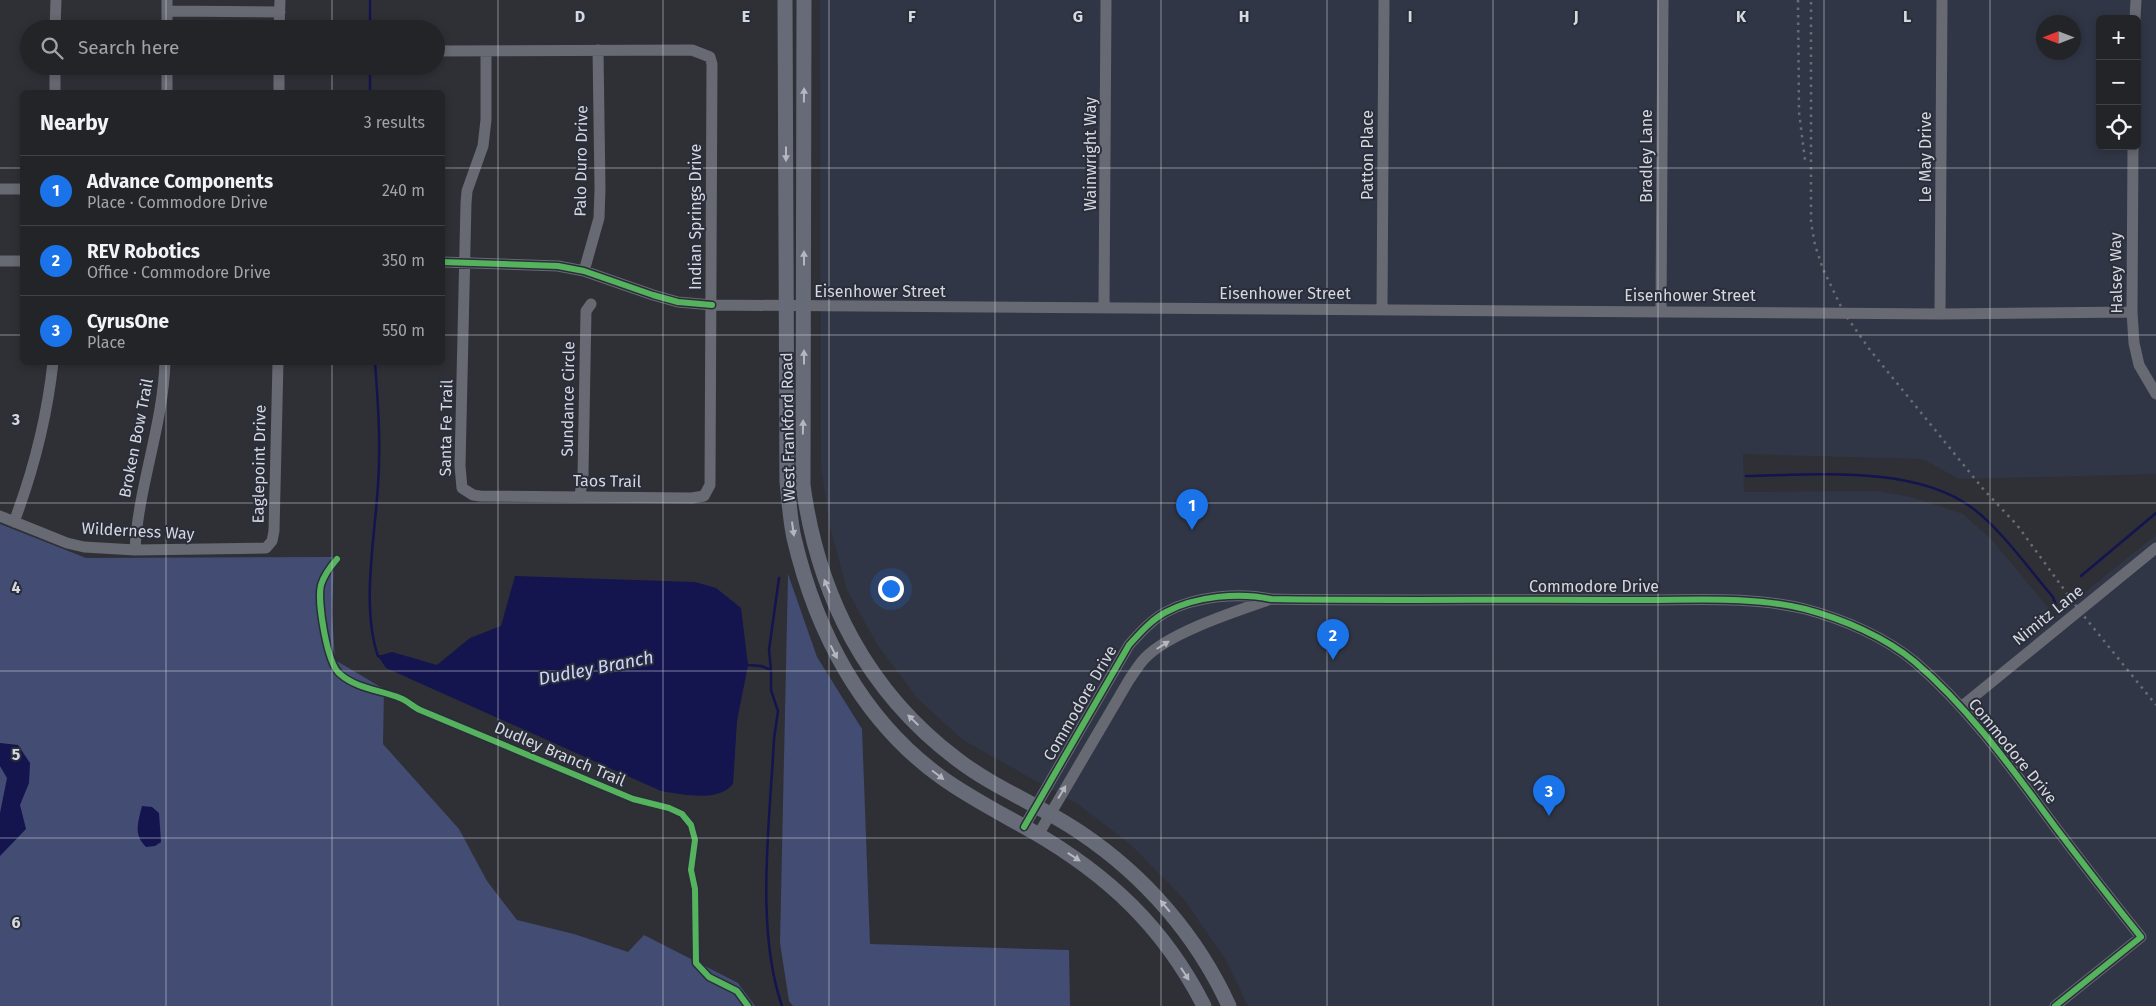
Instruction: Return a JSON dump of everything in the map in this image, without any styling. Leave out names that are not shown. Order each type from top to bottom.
[{"type":"main road","name":"West Frankford Road","points":[[785,0],[784,306],[786,464],[794,537],[815,607],[832,649],[847,676],[882,722],[926,766],[971,797],[1038,835],[1089,867],[1128,900],[1167,945],[1204,1006]]},
{"type":"main road","name":"West Frankford Road","points":[[804,0],[803,485],[808,519],[821,572],[846,631],[862,658],[908,716],[958,760],[1080,832],[1110,854],[1158,898],[1190,937],[1210,969],[1228,1006]]},
{"type":"street","points":[[56,0],[56,20]]},
{"type":"street","points":[[280,0],[280,20]]},
{"type":"street","name":"Wainwright Way","points":[[1104,308],[1106,0]]},
{"type":"street","name":"Patton Place","points":[[1382,310],[1384,0]]},
{"type":"street","name":"Bradley Lane","points":[[1661,312],[1663,0]]},
{"type":"street","name":"Le May Drive","points":[[1940,314],[1942,0]]},
{"type":"street","points":[[2136,0],[2136,15]]},
{"type":"street","points":[[167,20],[167,5],[280,12]]},
{"type":"street","points":[[445,51],[598,50]]},
{"type":"street","name":"Indian Springs Drive","points":[[598,50],[692,50],[710,56],[712,64],[710,485],[704,496]]},
{"type":"street","name":"Palo Duro Drive","points":[[584,271],[598,218],[600,189],[598,50]]},
{"type":"street","name":"Santa Fe Trail","points":[[486,51],[483,146],[467,191],[463,262],[465,307],[460,466],[462,488],[473,495],[509,496]]},
{"type":"street","points":[[55,75],[55,90]]},
{"type":"street","points":[[167,75],[167,90]]},
{"type":"street","points":[[279,75],[279,90]]},
{"type":"street","name":"Halsey Way","points":[[2133,150],[2132,312],[2138,360],[2156,394]]},
{"type":"street","points":[[0,189],[20,189]]},
{"type":"street","points":[[0,261],[20,261]]},
{"type":"street","name":"Eisenhower Street","points":[[445,262],[531,263],[584,271],[678,302],[712,305],[1940,314],[2132,312]]},
{"type":"street","name":"Sundance Circle","points":[[580,496],[583,474],[586,311],[591,304]]},
{"type":"street","points":[[14,522],[40,443],[49,398],[53,365]]},
{"type":"street","name":"Broken Bow Trail","points":[[134,550],[137,519],[157,430],[165,365]]},
{"type":"street","name":"Eaglepoint Drive","points":[[250,550],[266,548],[272,541],[274,531],[278,365]]},
{"type":"street","name":"Taos Trail","points":[[509,496],[692,498],[704,496]]},
{"type":"street","name":"Wilderness Way","points":[[0,516],[68,543],[84,547],[134,550],[250,550]]},
{"type":"street","name":"Nimitz Lane","points":[[1961,707],[2156,548]]},
{"type":"street","name":"Commodore Drive","points":[[1024,827],[1129,645],[1147,626],[1165,612],[1206,599],[1254,596],[1271,600],[1669,600],[1780,604],[1826,615],[1887,643],[1914,661],[1961,707],[2006,760],[2103,890],[2141,936],[2055,1006]]},
{"type":"street","points":[[1206,599],[1214,620]]},
{"type":"street","name":"Commodore Drive","points":[[1038,835],[1129,680],[1145,657],[1165,643],[1214,620],[1271,600]]},
{"type":"street","points":[[1129,645],[1145,657]]},
{"type":"shaded area","points":[[820,0],[2156,0],[2156,474],[1959,479],[1923,459],[1743,454],[1744,492],[1877,491],[1911,497],[1963,514],[1991,539],[2055,616],[2156,535],[2156,1006],[1248,1006],[1226,960],[1183,898],[1130,844],[1079,805],[963,740],[917,698],[877,644],[847,590],[830,527],[821,466]]},
{"type":"shaded area","points":[[0,524],[86,558],[334,557],[332,612],[335,660],[384,689],[383,744],[459,829],[487,881],[517,920],[574,934],[628,952],[644,935],[738,983],[755,1006],[0,1006]]},
{"type":"shaded area","points":[[788,574],[817,657],[862,729],[870,944],[1069,950],[1070,1006],[793,1006],[789,1001],[780,943]]},
{"type":"water","points":[[515,576],[695,582],[716,588],[741,608],[748,665],[737,721],[733,784],[718,794],[699,796],[661,791],[386,668],[378,656],[392,652],[437,665],[470,638],[501,626]]},
{"type":"water","points":[[0,743],[18,745],[30,763],[29,783],[20,805],[26,829],[0,856],[0,813],[7,778],[0,766]]},
{"type":"water","points":[[142,806],[152,807],[159,813],[161,842],[155,846],[146,847],[139,838],[138,828]]},
{"type":"waterway","name":"Dudley Branch","points":[[370,0],[370,20]]},
{"type":"waterway","name":"Dudley Branch","points":[[370,75],[370,90]]},
{"type":"waterway","name":"Dudley Branch","points":[[375,365],[379,454],[372,549],[370,616],[378,656],[381,657]]},
{"type":"waterway","points":[[1746,476],[1862,475],[1892,478],[1921,484],[1947,494],[1971,507],[1993,526],[2053,597],[2057,609]]},
{"type":"waterway","points":[[2081,576],[2156,513]]},
{"type":"waterway","points":[[771,670],[769,650],[779,578]]},
{"type":"waterway","name":"Dudley Branch","points":[[746,663],[771,670],[771,690],[778,711],[774,739],[766,874],[769,943],[774,975],[782,1006]]},
{"type":"railway","points":[[1798,0],[1799,112],[1805,160]]},
{"type":"railway","points":[[1811,2],[1811,222],[1815,245],[1823,269],[1844,313],[1870,350],[1984,490],[2017,525],[2079,610],[2156,705]]},
{"type":"cycle path","points":[[445,262],[558,266],[584,271],[678,302],[712,305]]},
{"type":"cycle path","name":"Dudley Branch Trail","points":[[337,559],[322,581],[320,604],[327,646],[335,668],[340,674],[361,686],[393,695],[420,710],[633,799],[669,808],[682,814],[691,825],[695,840],[691,870],[695,889],[696,963],[709,977],[737,991],[748,1006]]},
{"type":"cycle path","points":[[1024,827],[1129,645],[1155,619],[1166,612],[1191,602],[1218,597],[1245,596],[1271,599],[1316,600],[1739,600],[1783,605],[1819,613],[1863,630],[1903,653],[1935,680],[1990,741],[2141,937],[2055,1006]]},
{"type":"place","name":"Advance Components","points":[[1192,530]]},
{"type":"place","name":"REV Robotics","points":[[1333,660]]},
{"type":"place","name":"CyrusOne","points":[[1549,816]]}]
